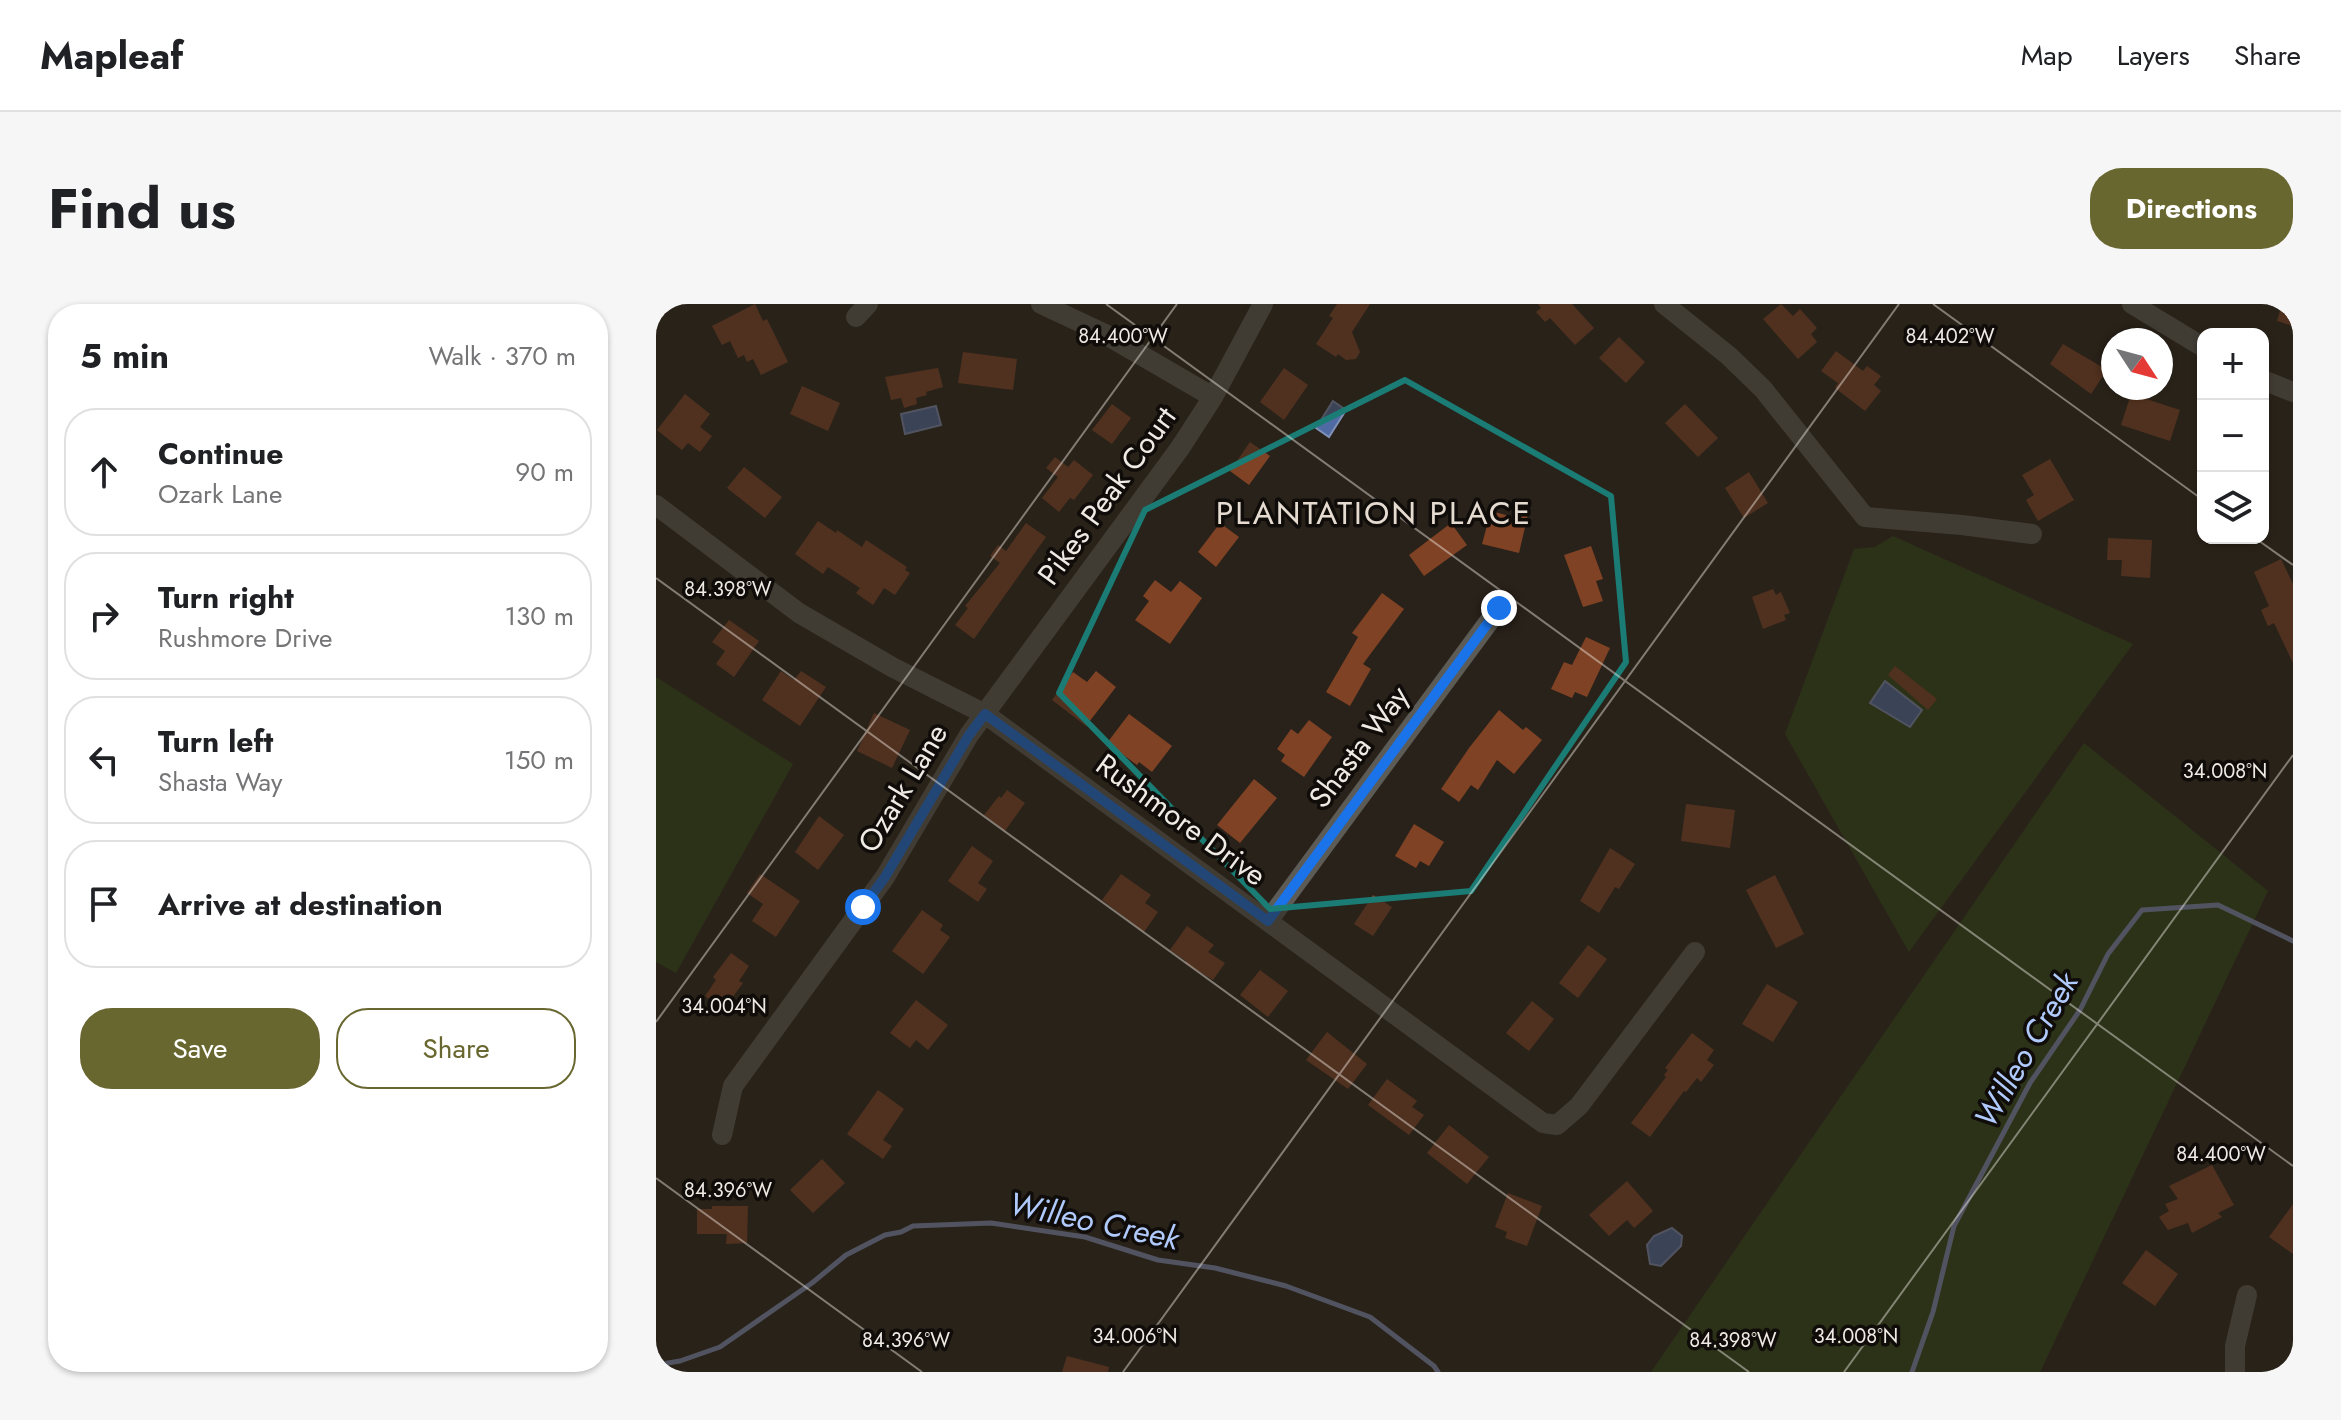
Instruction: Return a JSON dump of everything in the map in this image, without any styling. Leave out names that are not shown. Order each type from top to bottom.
[{"type":"street","points":[[1041,304],[1103,333],[1213,397]]},
{"type":"street","name":"Pikes Peak Court","points":[[985,714],[1180,448],[1213,397],[1263,304]]},
{"type":"street","points":[[1664,304],[1729,356],[1763,389],[1865,517],[2032,534]]},
{"type":"street","points":[[2132,304],[2197,343]]},
{"type":"street","points":[[2269,382],[2293,392]]},
{"type":"street","name":"Rushmore Drive","points":[[656,505],[799,613],[892,667],[985,714],[1543,1123],[1557,1125],[1579,1106],[1695,952]]},
{"type":"street","name":"Shasta Way","points":[[1268,921],[1499,608]]},
{"type":"street","name":"Ozark Lane","points":[[722,1135],[733,1086],[885,877],[969,735],[985,714]]},
{"type":"street","points":[[2235,1372],[2235,1346],[2247,1295]]},
{"type":"highlighted area","points":[[1405,380],[1611,496],[1626,662],[1471,891],[1270,909],[1059,693],[1145,510]]},
{"type":"green space","points":[[1893,536],[2133,644],[1909,952],[1785,734],[1854,549],[1875,547]]},
{"type":"green space","points":[[656,677],[793,764],[676,973],[656,962]]},
{"type":"green space","points":[[2084,743],[2268,891],[2040,1372],[1651,1372]]},
{"type":"water","points":[[1333,401],[1346,410],[1329,437],[1316,428]]},
{"type":"water","points":[[936,406],[941,425],[905,434],[901,414]]},
{"type":"water","points":[[1885,681],[1922,710],[1910,727],[1870,703]]},
{"type":"water","points":[[1672,1228],[1682,1236],[1681,1246],[1661,1266],[1650,1264],[1647,1245],[1654,1236]]},
{"type":"building","points":[[755,304],[763,321],[767,319],[788,362],[761,375],[753,359],[747,362],[744,355],[738,358],[730,341],[722,345],[712,326]]},
{"type":"building","points":[[1337,304],[1370,304],[1352,332],[1360,352],[1356,359],[1346,360],[1338,354],[1336,357],[1316,344],[1333,318],[1329,316]]},
{"type":"building","points":[[1538,304],[1572,304],[1594,328],[1575,345],[1550,318],[1545,322],[1536,312],[1541,308]]},
{"type":"building","points":[[1781,304],[1793,316],[1800,309],[1817,328],[1811,334],[1817,342],[1798,359],[1763,319]]},
{"type":"building","points":[[2282,304],[2293,304],[2293,326],[2277,321]]},
{"type":"building","points":[[1619,337],[1645,362],[1626,383],[1599,358]]},
{"type":"building","points":[[2063,344],[2101,366],[2101,379],[2091,394],[2050,364]]},
{"type":"building","points":[[1836,351],[1863,371],[1867,366],[1881,376],[1874,385],[1881,391],[1865,411],[1835,388],[1838,383],[1821,371]]},
{"type":"building","points":[[963,352],[1017,359],[1013,390],[958,383]]},
{"type":"building","points":[[938,368],[943,387],[926,392],[927,395],[916,398],[917,404],[904,408],[901,398],[891,400],[885,377]]},
{"type":"building","points":[[1284,368],[1308,385],[1284,420],[1260,402]]},
{"type":"building","points":[[802,386],[840,403],[828,431],[790,414]]},
{"type":"building","points":[[685,394],[710,414],[700,427],[712,436],[700,452],[688,443],[682,450],[657,430]]},
{"type":"building","points":[[2129,400],[2149,400],[2180,410],[2170,441],[2121,425]]},
{"type":"building","points":[[1112,404],[1131,418],[1112,444],[1092,430]]},
{"type":"building","points":[[1685,404],[1718,438],[1698,457],[1665,423]]},
{"type":"building","points":[[1250,442],[1270,456],[1249,485],[1230,471]]},
{"type":"building","points":[[1055,457],[1068,467],[1074,460],[1093,475],[1074,500],[1070,498],[1059,512],[1042,498],[1058,477],[1046,468]]},
{"type":"building","points":[[2050,459],[2074,500],[2038,521],[2026,500],[2034,495],[2022,475]]},
{"type":"building","points":[[744,467],[782,497],[765,518],[727,488]]},
{"type":"building","points":[[1749,472],[1768,503],[1744,518],[1725,488]]},
{"type":"building","points":[[1515,507],[1529,510],[1519,553],[1482,544],[1491,511],[1513,517]]},
{"type":"building","points":[[818,521],[862,547],[866,540],[907,567],[905,570],[910,573],[895,595],[884,588],[873,605],[856,593],[860,588],[828,567],[823,574],[795,554]]},
{"type":"building","points":[[1026,523],[1046,537],[974,639],[955,625],[968,608],[965,606],[1000,563],[990,556],[998,545],[1006,551]]},
{"type":"building","points":[[1220,523],[1239,537],[1216,567],[1198,552]]},
{"type":"building","points":[[1451,523],[1467,545],[1424,576],[1409,555]]},
{"type":"building","points":[[2108,538],[2152,540],[2150,578],[2121,576],[2122,560],[2107,560]]},
{"type":"building","points":[[1591,546],[1603,579],[1596,581],[1603,601],[1583,607],[1564,555]]},
{"type":"building","points":[[2281,559],[2293,584],[2293,663],[2274,623],[2268,626],[2261,610],[2269,606],[2254,572]]},
{"type":"building","points":[[1155,580],[1171,592],[1180,581],[1202,598],[1170,644],[1135,620],[1149,601],[1143,596]]},
{"type":"building","points":[[1773,589],[1776,595],[1781,592],[1790,613],[1784,615],[1786,620],[1763,629],[1752,597]]},
{"type":"building","points":[[1382,593],[1404,609],[1363,664],[1371,669],[1350,706],[1326,692],[1358,637],[1352,633]]},
{"type":"building","points":[[729,620],[759,641],[734,677],[716,664],[725,651],[712,642]]},
{"type":"building","points":[[1586,637],[1610,648],[1587,697],[1575,692],[1572,698],[1551,689],[1564,662],[1572,665]]},
{"type":"building","points":[[1895,666],[1937,699],[1928,710],[1888,675]]},
{"type":"building","points":[[781,671],[794,680],[801,671],[826,687],[800,726],[762,700]]},
{"type":"building","points":[[1096,671],[1116,687],[1086,726],[1052,700],[1073,672],[1087,682]]},
{"type":"building","points":[[1499,710],[1523,730],[1526,727],[1542,740],[1514,774],[1497,760],[1478,790],[1471,785],[1459,802],[1441,789]]},
{"type":"building","points":[[874,713],[910,730],[892,768],[857,751]]},
{"type":"building","points":[[1129,714],[1172,746],[1152,772],[1107,743]]},
{"type":"building","points":[[1309,720],[1332,737],[1304,777],[1281,761],[1285,755],[1277,749],[1291,729],[1298,734]]},
{"type":"building","points":[[1254,779],[1277,798],[1240,843],[1217,825]]},
{"type":"building","points":[[1007,790],[1025,803],[1005,831],[984,815]]},
{"type":"building","points":[[1686,804],[1735,810],[1730,848],[1681,841]]},
{"type":"building","points":[[819,816],[844,835],[818,870],[795,852]]},
{"type":"building","points":[[1414,824],[1444,842],[1429,866],[1420,861],[1416,868],[1395,856]]},
{"type":"building","points":[[972,846],[993,861],[978,883],[987,889],[978,902],[948,881]]},
{"type":"building","points":[[1610,848],[1635,864],[1619,889],[1615,887],[1599,913],[1580,901]]},
{"type":"building","points":[[760,874],[800,901],[776,937],[752,921],[763,904],[747,893]]},
{"type":"building","points":[[1121,874],[1151,895],[1145,903],[1158,912],[1144,932],[1102,900]]},
{"type":"building","points":[[1775,875],[1804,934],[1776,948],[1746,890]]},
{"type":"building","points":[[1373,895],[1392,907],[1373,936],[1354,924]]},
{"type":"building","points":[[922,910],[943,925],[940,930],[950,937],[923,974],[892,951]]},
{"type":"building","points":[[1187,926],[1214,945],[1208,952],[1225,963],[1213,980],[1170,950]]},
{"type":"building","points":[[1588,945],[1607,959],[1578,998],[1559,983]]},
{"type":"building","points":[[731,953],[749,966],[739,981],[743,983],[724,1009],[705,996],[716,980],[713,977]]},
{"type":"building","points":[[1260,970],[1288,991],[1268,1017],[1240,995]]},
{"type":"building","points":[[1767,984],[1798,1002],[1773,1042],[1742,1024]]},
{"type":"building","points":[[916,1000],[948,1025],[928,1050],[916,1040],[910,1048],[890,1033]]},
{"type":"building","points":[[1532,1001],[1554,1019],[1529,1051],[1506,1033]]},
{"type":"building","points":[[1327,1032],[1367,1064],[1348,1089],[1306,1060]]},
{"type":"building","points":[[1692,1033],[1714,1050],[1707,1060],[1714,1065],[1701,1082],[1697,1078],[1684,1091],[1650,1137],[1631,1123],[1666,1077],[1664,1075],[1668,1070],[1665,1068]]},
{"type":"building","points":[[1387,1079],[1417,1101],[1412,1107],[1424,1115],[1409,1135],[1368,1105]]},
{"type":"building","points":[[878,1090],[904,1109],[883,1140],[892,1146],[883,1159],[847,1134]]},
{"type":"building","points":[[1449,1125],[1489,1157],[1467,1184],[1427,1153]]},
{"type":"building","points":[[822,1159],[845,1183],[813,1213],[790,1190]]},
{"type":"building","points":[[2212,1165],[2234,1205],[2218,1213],[2222,1217],[2192,1233],[2188,1223],[2168,1230],[2159,1217],[2169,1211],[2165,1204],[2178,1199],[2169,1186]]},
{"type":"building","points":[[1627,1181],[1653,1211],[1634,1228],[1627,1220],[1609,1236],[1589,1215]]},
{"type":"building","points":[[1508,1193],[1542,1206],[1527,1246],[1505,1238],[1507,1232],[1495,1227]]},
{"type":"building","points":[[2293,1204],[2293,1254],[2269,1237]]},
{"type":"building","points":[[712,1206],[748,1206],[747,1243],[726,1244],[727,1234],[697,1234],[697,1209],[712,1209]]},
{"type":"building","points":[[2146,1250],[2178,1274],[2155,1306],[2122,1283]]},
{"type":"building","points":[[1067,1356],[1109,1367],[1108,1372],[1062,1372]]},
{"type":"waterway","name":"Willeo Creek","points":[[1912,1372],[1933,1312],[1954,1226],[2030,1083],[2080,1010],[2108,954],[2142,910],[2218,905],[2293,941]]},
{"type":"waterway","name":"Willeo Creek","points":[[656,1365],[680,1361],[720,1347],[812,1283],[846,1255],[885,1235],[913,1226],[991,1223],[1085,1237],[1158,1260],[1215,1268],[1286,1286],[1370,1317],[1438,1372]]},
{"type":"district","name":"PLANTATION PLACE","points":[[1374,513]]},
{"type":"route","points":[[863,907],[885,877],[969,735],[985,714],[1268,921],[1499,608]]}]
